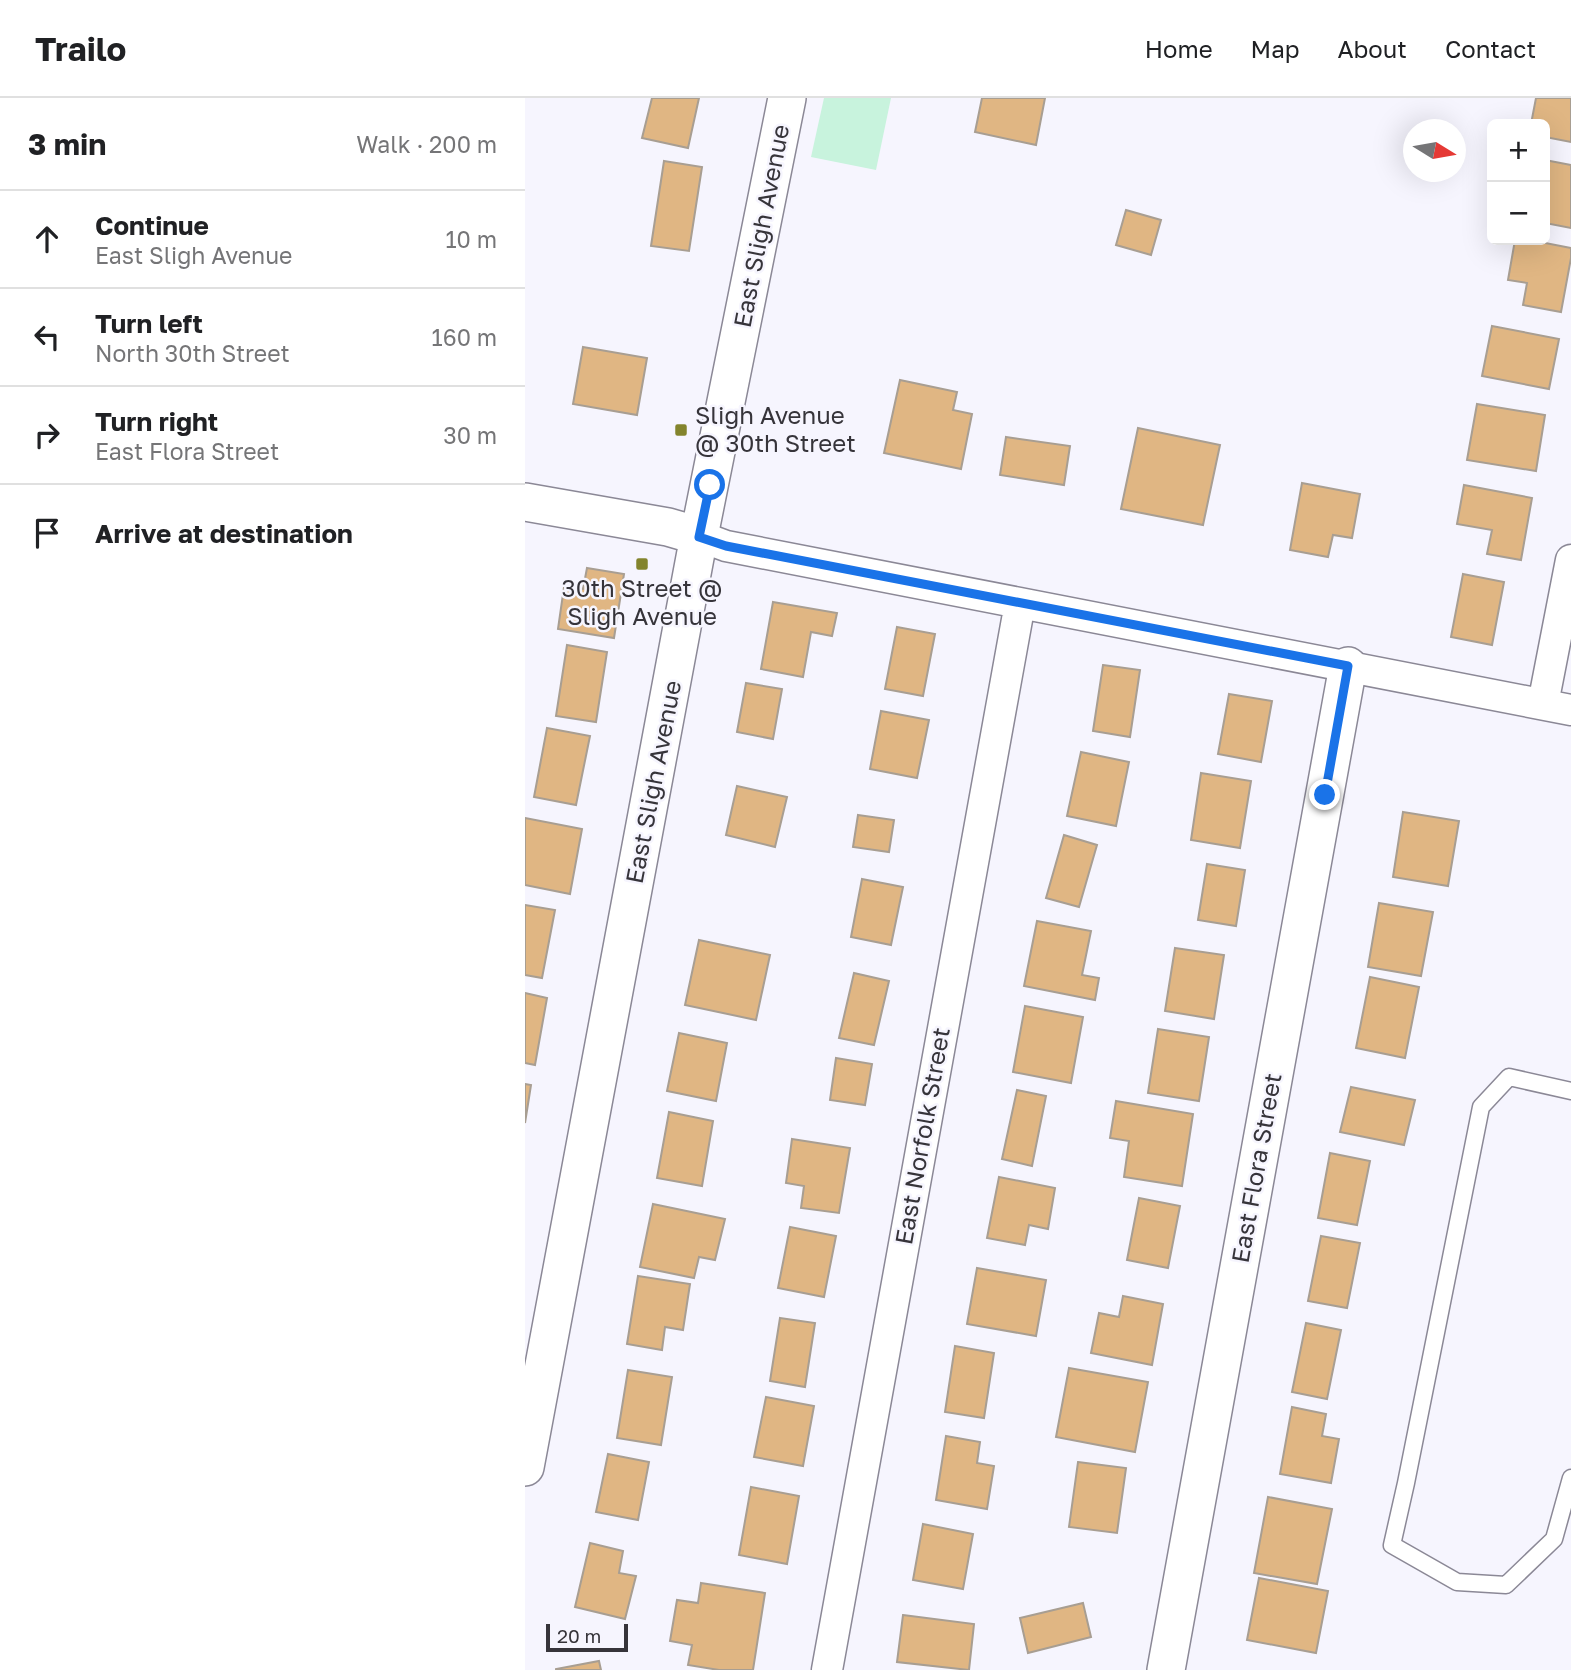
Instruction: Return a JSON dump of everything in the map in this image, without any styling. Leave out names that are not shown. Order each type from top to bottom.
[{"type":"street","name":"East Sligh Avenue","points":[[525,1467],[699,537],[787,98]]},
{"type":"street","points":[[525,502],[668,527],[726,546],[1557,707],[1571,561]]},
{"type":"street","name":"East Norfolk Street","points":[[827,1670],[1020,603]]},
{"type":"street","name":"East Flora Street","points":[[1166,1670],[1348,666]]},
{"type":"lane","points":[[1571,1091],[1509,1076],[1481,1107],[1392,1545],[1457,1583],[1506,1585],[1554,1539],[1571,1478]]},
{"type":"green space","points":[[824,98],[891,98],[876,170],[811,157]]},
{"type":"building","points":[[652,98],[699,98],[688,148],[642,138]]},
{"type":"building","points":[[982,98],[1045,98],[1036,145],[975,132]]},
{"type":"building","points":[[1536,98],[1571,98],[1571,142],[1550,138],[1550,119],[1532,119]]},
{"type":"building","points":[[664,161],[702,167],[689,251],[651,246]]},
{"type":"building","points":[[1550,161],[1571,165],[1571,228],[1550,224]]},
{"type":"building","points":[[1126,210],[1161,220],[1151,255],[1116,245]]},
{"type":"building","points":[[1550,244],[1571,248],[1561,312],[1523,305],[1527,283],[1508,280],[1514,245]]},
{"type":"building","points":[[1492,326],[1559,339],[1549,389],[1482,376]]},
{"type":"building","points":[[583,347],[647,358],[637,415],[573,404]]},
{"type":"building","points":[[900,380],[957,392],[953,410],[972,414],[961,469],[884,453]]},
{"type":"building","points":[[1477,404],[1545,415],[1536,471],[1467,460]]},
{"type":"building","points":[[1138,428],[1220,445],[1203,525],[1121,509]]},
{"type":"building","points":[[1006,437],[1070,446],[1064,485],[1000,475]]},
{"type":"building","points":[[1302,483],[1360,494],[1352,538],[1333,535],[1328,557],[1290,550]]},
{"type":"building","points":[[1464,485],[1532,498],[1521,560],[1487,554],[1492,530],[1457,524]]},
{"type":"building","points":[[587,568],[624,574],[614,638],[558,629],[564,587],[583,589]]},
{"type":"building","points":[[1463,574],[1504,582],[1492,645],[1451,637]]},
{"type":"building","points":[[773,602],[837,613],[832,636],[811,632],[803,677],[761,669]]},
{"type":"building","points":[[897,627],[935,634],[923,696],[885,689]]},
{"type":"building","points":[[567,645],[607,652],[596,722],[556,716]]},
{"type":"building","points":[[1103,665],[1140,670],[1130,737],[1093,731]]},
{"type":"building","points":[[746,683],[782,689],[773,739],[737,732]]},
{"type":"building","points":[[1229,694],[1272,701],[1261,762],[1218,754]]},
{"type":"building","points":[[881,711],[929,720],[917,778],[870,769]]},
{"type":"building","points":[[547,728],[590,736],[576,805],[534,797]]},
{"type":"building","points":[[1081,752],[1129,762],[1116,826],[1067,816]]},
{"type":"building","points":[[1201,773],[1251,781],[1240,848],[1191,840]]},
{"type":"building","points":[[737,786],[787,797],[775,847],[726,835]]},
{"type":"building","points":[[1403,812],[1459,821],[1448,886],[1393,877]]},
{"type":"building","points":[[858,815],[894,820],[889,852],[853,847]]},
{"type":"building","points":[[525,818],[582,829],[570,894],[525,885]]},
{"type":"building","points":[[1064,835],[1097,845],[1079,907],[1046,898]]},
{"type":"building","points":[[1207,864],[1245,870],[1236,926],[1198,920]]},
{"type":"building","points":[[862,879],[903,887],[891,945],[851,937]]},
{"type":"building","points":[[1379,903],[1433,912],[1421,976],[1368,967]]},
{"type":"building","points":[[525,905],[555,910],[542,978],[525,975]]},
{"type":"building","points":[[1037,921],[1091,931],[1082,975],[1099,978],[1095,1000],[1024,986]]},
{"type":"building","points":[[699,940],[770,955],[756,1020],[685,1005]]},
{"type":"building","points":[[1175,948],[1224,955],[1214,1019],[1165,1011]]},
{"type":"building","points":[[854,973],[889,981],[874,1045],[839,1038]]},
{"type":"building","points":[[1370,977],[1419,987],[1405,1058],[1356,1048]]},
{"type":"building","points":[[525,993],[547,998],[535,1065],[525,1063]]},
{"type":"building","points":[[1025,1006],[1083,1017],[1071,1083],[1013,1072]]},
{"type":"building","points":[[1158,1029],[1209,1037],[1199,1101],[1148,1093]]},
{"type":"building","points":[[679,1033],[727,1043],[716,1101],[667,1091]]},
{"type":"building","points":[[836,1058],[872,1064],[865,1105],[830,1100]]},
{"type":"building","points":[[525,1084],[531,1085],[525,1123]]},
{"type":"building","points":[[1351,1087],[1415,1100],[1404,1145],[1340,1132]]},
{"type":"building","points":[[1017,1090],[1046,1096],[1032,1166],[1002,1159]]},
{"type":"building","points":[[1116,1101],[1193,1114],[1182,1186],[1124,1177],[1129,1141],[1110,1138]]},
{"type":"building","points":[[669,1112],[713,1121],[702,1186],[657,1178]]},
{"type":"building","points":[[792,1139],[850,1148],[839,1213],[801,1208],[804,1186],[786,1183]]},
{"type":"building","points":[[1330,1153],[1370,1161],[1357,1225],[1318,1218]]},
{"type":"building","points":[[999,1177],[1055,1188],[1048,1229],[1029,1225],[1025,1245],[987,1238]]},
{"type":"building","points":[[1139,1198],[1180,1206],[1168,1268],[1127,1260]]},
{"type":"building","points":[[653,1204],[725,1219],[715,1260],[699,1257],[694,1278],[640,1267]]},
{"type":"building","points":[[790,1227],[836,1236],[824,1297],[778,1288]]},
{"type":"building","points":[[1321,1236],[1360,1243],[1347,1308],[1308,1301]]},
{"type":"building","points":[[977,1268],[1046,1280],[1036,1336],[967,1324]]},
{"type":"building","points":[[638,1276],[690,1284],[683,1330],[665,1327],[662,1350],[627,1344]]},
{"type":"building","points":[[1123,1296],[1163,1304],[1152,1365],[1091,1353],[1099,1313],[1119,1317]]},
{"type":"building","points":[[780,1318],[815,1323],[805,1387],[770,1381]]},
{"type":"building","points":[[1306,1323],[1341,1330],[1327,1399],[1292,1392]]},
{"type":"building","points":[[955,1346],[994,1353],[984,1418],[945,1412]]},
{"type":"building","points":[[1069,1368],[1148,1382],[1135,1452],[1056,1437]]},
{"type":"building","points":[[628,1370],[672,1377],[661,1445],[617,1438]]},
{"type":"building","points":[[766,1397],[814,1406],[803,1466],[754,1457]]},
{"type":"building","points":[[1292,1407],[1326,1414],[1322,1436],[1339,1439],[1331,1483],[1280,1474]]},
{"type":"building","points":[[946,1436],[980,1442],[977,1463],[994,1466],[987,1509],[936,1500]]},
{"type":"building","points":[[608,1454],[649,1462],[638,1520],[596,1512]]},
{"type":"building","points":[[1078,1462],[1126,1468],[1117,1533],[1069,1527]]},
{"type":"building","points":[[751,1487],[799,1496],[787,1564],[739,1555]]},
{"type":"building","points":[[1268,1497],[1332,1509],[1317,1584],[1254,1573]]},
{"type":"building","points":[[923,1524],[973,1534],[963,1589],[913,1580]]},
{"type":"building","points":[[590,1543],[623,1551],[619,1573],[636,1576],[625,1619],[575,1607]]},
{"type":"building","points":[[1259,1578],[1328,1591],[1316,1653],[1247,1640]]},
{"type":"building","points":[[701,1583],[765,1593],[753,1670],[719,1670],[688,1665],[692,1645],[670,1641],[677,1600],[698,1603]]},
{"type":"building","points":[[1083,1603],[1091,1637],[1028,1653],[1020,1618]]},
{"type":"building","points":[[903,1615],[974,1624],[969,1670],[897,1662]]},
{"type":"building","points":[[599,1661],[601,1670],[556,1670],[556,1669]]},
{"type":"place","name":"Sligh Avenue @ 30th Street","points":[[681,430]]},
{"type":"place","name":"30th Street @ Sligh Avenue","points":[[642,564]]},
{"type":"route","points":[[710,485],[699,537],[726,546],[1348,666],[1325,795]]}]
